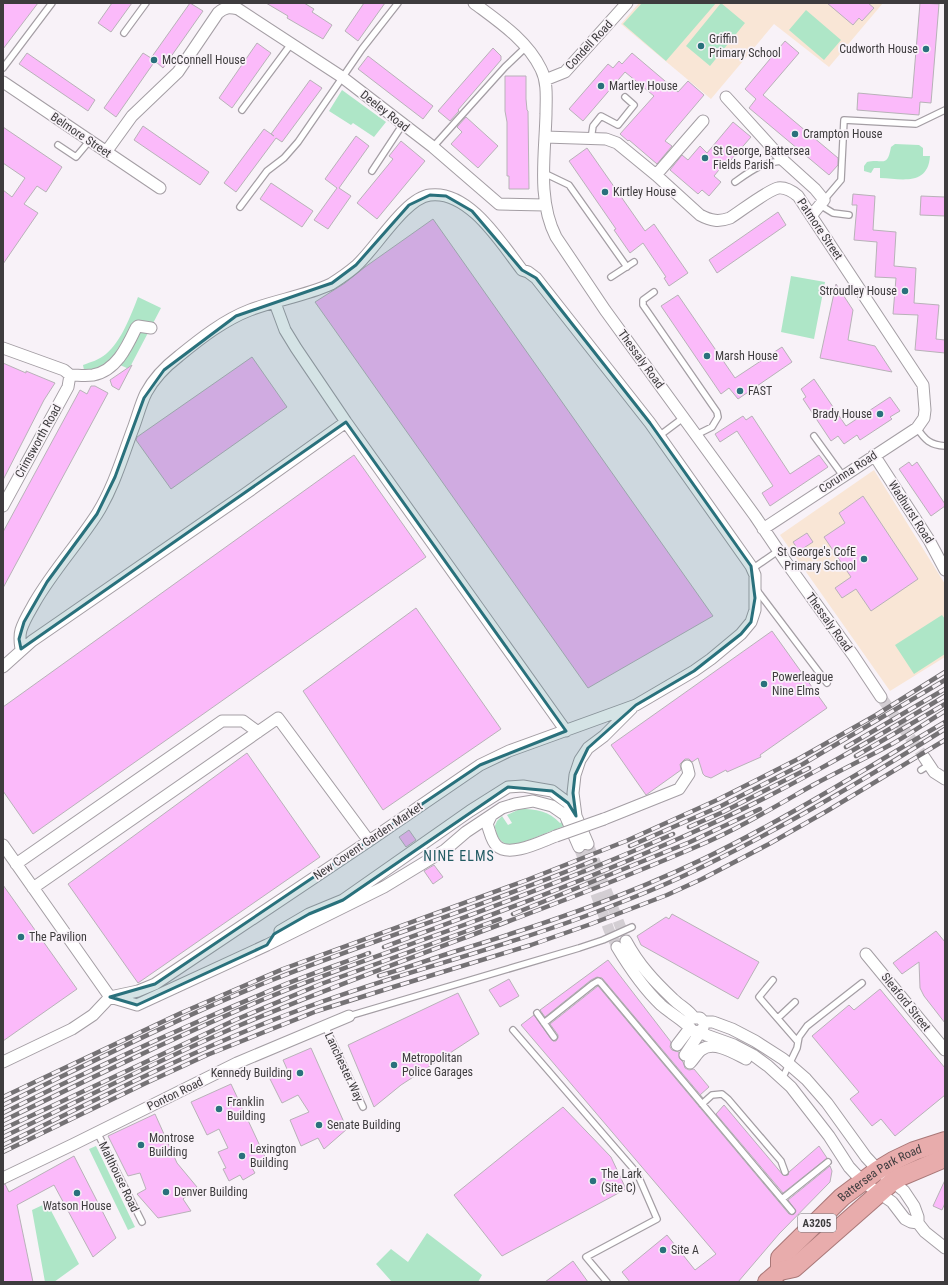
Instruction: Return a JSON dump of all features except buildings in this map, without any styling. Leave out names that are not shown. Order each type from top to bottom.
[{"type":"highway","name":"Battersea Park Road","points":[[774,1276],[780,1258],[847,1193],[862,1181],[893,1161],[945,1141]]},
{"type":"highway","name":"Battersea Park Road","points":[[774,1276],[794,1268],[900,1177],[945,1158]]},
{"type":"street","name":"Thessaly Road","points":[[474,3],[504,26],[526,47],[541,67],[547,94],[544,173],[545,205],[550,225],[556,238],[605,310],[755,516],[778,551],[881,696]]},
{"type":"street","name":"Condell Road","points":[[545,80],[566,72],[627,3]]},
{"type":"street","name":"Deeley Road","points":[[106,152],[132,116],[178,72],[218,13],[220,6],[238,9],[342,77],[433,147],[499,204],[545,205]]},
{"type":"street","name":"Belmore Street","points":[[3,82],[160,188]]},
{"type":"street","points":[[726,97],[784,161],[815,189],[822,203],[811,216]]},
{"type":"street","points":[[656,176],[703,121]]},
{"type":"street","name":"Patmore Street","points":[[545,136],[606,139],[617,143],[700,215],[708,220],[723,221],[770,192],[779,188],[790,189],[798,196],[923,385],[926,410],[924,418],[917,428]]},
{"type":"street","points":[[21,649],[19,639],[24,622],[47,582],[70,553],[97,514],[117,471],[144,398],[157,378],[177,358],[221,325],[260,306],[332,283],[356,265],[409,205],[420,198],[430,195],[446,196],[458,201],[472,210],[491,229],[522,270],[528,272],[536,278],[659,436],[752,569]]},
{"type":"street","points":[[275,302],[285,330],[346,422],[566,731]]},
{"type":"street","points":[[3,348],[64,370],[70,375],[91,375],[103,372],[122,354],[138,326],[151,328]]},
{"type":"street","name":"Crimsworth Road","points":[[3,506],[68,387],[70,375]]},
{"type":"street","points":[[3,667],[21,649],[58,622],[257,486],[346,422]]},
{"type":"street","name":"Corunna Road","points":[[763,529],[917,428]]},
{"type":"street","name":"Wadhurst Road","points":[[874,455],[929,540],[945,570]]},
{"type":"street","name":"New Covent Garden Market","points":[[110,997],[138,991],[155,984],[369,842],[480,765],[509,752],[636,705],[694,671],[741,634],[751,622],[755,610],[755,575],[752,569]]},
{"type":"street","name":"New Covent Garden Market","points":[[491,816],[509,806],[533,801],[552,806],[565,815],[584,846],[576,816],[573,793],[575,775],[580,760],[588,748],[604,736],[636,705]]},
{"type":"street","points":[[33,888],[278,718],[369,842]]},
{"type":"street","points":[[16,864],[222,721],[243,721],[258,732]]},
{"type":"street","points":[[924,764],[945,779]]},
{"type":"street","points":[[491,816],[487,824],[492,840],[498,847],[508,851],[520,849],[604,819],[679,789],[689,774],[687,766]]},
{"type":"street","points":[[267,945],[274,934],[308,914],[343,900],[470,811],[508,787],[523,786],[552,791],[568,802],[576,816]]},
{"type":"street","points":[[3,845],[110,997],[137,1005],[267,945],[390,883],[445,850],[466,832],[491,816]]},
{"type":"street","points":[[622,944],[638,979],[657,1001],[672,1014],[697,1026],[706,1035],[734,1045],[753,1055],[768,1066],[791,1087],[829,1136],[841,1157],[862,1181],[886,1188],[904,1191],[916,1210],[918,1223],[925,1232],[945,1248]]},
{"type":"street","name":"Sleaford Street","points":[[866,954],[945,1050]]},
{"type":"street","points":[[3,1062],[72,1029],[93,1015],[110,997]]},
{"type":"street","name":"Ponton Road","points":[[3,1178],[237,1063],[349,1016]]},
{"type":"street","points":[[677,1045],[697,1026],[713,1022],[732,1029],[755,1041],[790,1066],[806,1079],[823,1098],[866,1157],[878,1170],[892,1202],[905,1219],[918,1223]]},
{"type":"street","points":[[697,1026],[688,1059],[707,1047],[713,1047],[721,1048],[768,1066]]},
{"type":"lane","points":[[3,68],[52,3]]},
{"type":"lane","points":[[124,33],[146,3]]},
{"type":"lane","points":[[240,207],[267,171],[284,158],[298,142],[342,77],[398,3]]},
{"type":"lane","points":[[242,110],[291,44]]},
{"type":"lane","points":[[433,147],[505,67],[526,47]]},
{"type":"lane","points":[[591,139],[593,126],[601,116],[618,125],[634,105],[625,97]]},
{"type":"lane","points":[[849,215],[833,213],[822,203],[841,180],[844,120],[916,124],[945,110]]},
{"type":"lane","points":[[372,171],[403,124]]},
{"type":"lane","points":[[58,145],[76,157],[90,140]]},
{"type":"lane","points":[[735,182],[755,168],[764,164],[784,161]]},
{"type":"lane","points":[[544,173],[569,185],[627,267]]},
{"type":"lane","points":[[611,278],[634,262]]},
{"type":"lane","points":[[654,292],[643,300],[643,305],[717,412],[718,417],[712,427],[696,435]]},
{"type":"lane","points":[[659,436],[683,418]]},
{"type":"lane","points":[[917,428],[925,439],[938,445],[945,446]]},
{"type":"lane","points":[[814,436],[843,476]]},
{"type":"lane","points":[[752,569],[778,551]]},
{"type":"lane","points":[[755,588],[827,683]]},
{"type":"lane","points":[[349,1016],[579,948],[603,940],[632,927]]},
{"type":"lane","points":[[773,980],[759,997],[798,1042]]},
{"type":"lane","points":[[544,1023],[592,984],[598,981],[600,982],[792,1211]]},
{"type":"lane","points":[[782,1080],[790,1066],[797,1048],[799,1037],[807,1026],[862,983]]},
{"type":"lane","points":[[778,1018],[795,1002]]},
{"type":"lane","points":[[537,1013],[554,1037]]},
{"type":"lane","name":"Lanchester Way","points":[[325,1026],[363,1107]]},
{"type":"lane","points":[[513,1030],[637,1173],[657,1219],[586,1257],[607,1282]]},
{"type":"lane","points":[[702,1104],[712,1095],[722,1094],[781,1161],[785,1172]]},
{"type":"lane","name":"Malthouse Road","points":[[97,1132],[142,1222]]},
{"type":"lane","points":[[782,1199],[828,1162]]},
{"type":"highlighted area","points":[[430,195],[446,196],[472,211],[522,270],[536,278],[650,423],[751,566],[755,598],[751,622],[741,634],[694,671],[636,705],[588,748],[575,775],[573,793],[576,816],[568,803],[552,791],[508,787],[343,900],[309,914],[274,934],[267,945],[137,1005],[110,997],[155,984],[480,765],[566,731],[346,422],[21,649],[19,639],[24,622],[47,582],[97,514],[115,477],[144,398],[164,370],[236,316],[332,283],[356,265],[409,205]]},
{"type":"shaded area","name":"Griffin Primary School","points":[[639,3],[883,3],[829,67],[774,24],[711,99],[621,24]]},
{"type":"shaded area","name":"St George's CofE Primary School","points":[[874,470],[945,584],[945,657],[890,691],[780,535]]},
{"type":"green space","points":[[642,3],[716,3],[666,61],[623,24]]},
{"type":"green space","points":[[721,3],[745,23],[710,66],[686,46]]},
{"type":"green space","points":[[806,10],[841,40],[824,60],[789,30]]},
{"type":"green space","points":[[342,90],[386,122],[374,137],[353,123],[351,125],[329,111]]},
{"type":"green space","points":[[895,144],[919,145],[923,148],[923,156],[930,156],[928,166],[924,172],[912,179],[905,179],[880,178],[880,168],[874,168],[871,173],[864,171],[864,166],[867,162],[886,160],[891,147]]},
{"type":"green space","points":[[791,276],[825,282],[814,339],[781,332]]},
{"type":"green space","points":[[138,297],[161,308],[129,369],[120,365],[114,370],[86,380],[83,365],[101,358],[116,343],[125,328]]},
{"type":"green space","points":[[942,615],[945,619],[945,654],[914,674],[895,645]]},
{"type":"green space","points":[[520,809],[537,810],[547,813],[560,823],[562,822],[564,826],[516,845],[509,846],[500,839],[497,835],[496,829],[494,828],[497,821],[502,816],[508,825],[512,823],[507,815]]},
{"type":"green space","points":[[96,1146],[135,1227],[128,1230],[89,1149]]},
{"type":"green space","points":[[47,1203],[79,1264],[54,1282],[45,1282],[32,1210]]},
{"type":"green space","points":[[427,1233],[482,1275],[478,1282],[392,1282],[376,1264],[391,1249],[408,1262]]},
{"type":"tunnel","points":[[881,697],[924,757]]},
{"type":"tunnel","points":[[588,844],[626,941]]},
{"type":"tunnel","points":[[579,847],[609,930],[617,947]]},
{"type":"railway","points":[[3,1097],[181,1013],[283,969],[527,880],[626,841],[717,800],[800,758],[876,715],[945,672]]},
{"type":"railway","points":[[630,846],[721,806],[803,764],[945,680]]},
{"type":"railway","points":[[846,747],[945,689]]},
{"type":"railway","points":[[3,1121],[164,1043],[288,989],[527,901],[608,869],[689,834],[755,803],[819,769],[945,696]]},
{"type":"railway","points":[[856,756],[945,704]]},
{"type":"railway","points":[[3,1137],[149,1066],[238,1026],[353,980],[584,893],[713,839],[892,744],[945,711]]},
{"type":"railway","points":[[379,976],[517,932],[580,910],[611,899],[672,873],[734,844],[765,827],[945,722]]},
{"type":"railway","points":[[3,1145],[178,1061],[250,1029],[362,988],[553,928],[664,885],[737,850],[797,817],[857,783],[945,729]]},
{"type":"railway","points":[[3,1152],[207,1055],[317,1011],[531,945],[667,895],[702,879],[769,844],[945,740]]},
{"type":"railway","points":[[689,827],[723,812],[809,768]]},
{"type":"railway","points":[[513,914],[690,842],[760,809]]},
{"type":"railway","points":[[384,947],[565,879],[673,834]]},
{"type":"railway","points":[[3,1105],[170,1024],[238,994],[595,860]]},
{"type":"railway","points":[[3,1129],[235,1020],[321,984],[500,919]]},
{"type":"railway","points":[[3,1113],[176,1031],[292,982],[369,953]]},
{"type":"place","name":"Griffin Primary School","points":[[701,46]]},
{"type":"place","name":"Cudworth House","points":[[926,49]]},
{"type":"place","name":"McConnell House","points":[[154,60]]},
{"type":"place","name":"Martley House","points":[[601,86]]},
{"type":"place","name":"Crampton House","points":[[795,134]]},
{"type":"place","name":"St George, Battersea Fields Parish","points":[[705,158]]},
{"type":"place","name":"Kirtley House","points":[[605,192]]},
{"type":"place","name":"Stroudley House","points":[[905,291]]},
{"type":"place","name":"Marsh House","points":[[707,356]]},
{"type":"place","name":"FAST","points":[[740,391]]},
{"type":"place","name":"Brady House","points":[[880,414]]},
{"type":"place","name":"St George's CofE Primary School","points":[[864,559]]},
{"type":"place","name":"Powerleague Nine Elms","points":[[764,684]]},
{"type":"place","name":"The Pavilion","points":[[21,937]]},
{"type":"place","name":"Metropolitan Police Garages","points":[[394,1065]]},
{"type":"place","name":"Kennedy Building","points":[[300,1073]]},
{"type":"place","name":"Franklin Building","points":[[219,1109]]},
{"type":"place","name":"Senate Building","points":[[319,1125]]},
{"type":"place","name":"Montrose Building","points":[[141,1145]]},
{"type":"place","name":"Lexington Building","points":[[242,1156]]},
{"type":"place","name":"The Lark (Site C)","points":[[593,1181]]},
{"type":"place","name":"Denver Building","points":[[166,1192]]},
{"type":"place","name":"Watson House","points":[[77,1193]]},
{"type":"place","name":"Site A","points":[[663,1250]]},
{"type":"district","name":"NINE ELMS","points":[[459,856]]}]
